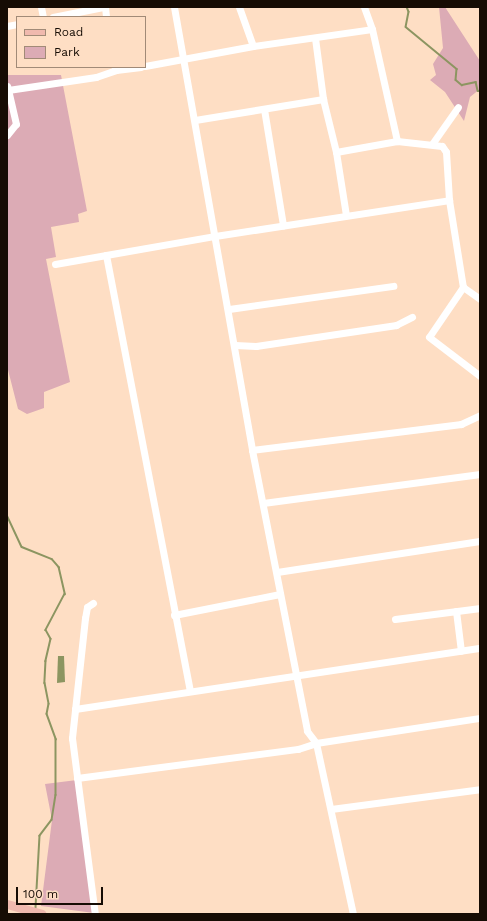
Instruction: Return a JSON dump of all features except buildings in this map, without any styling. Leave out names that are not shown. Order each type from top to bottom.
[{"type":"main road","points":[[7,904],[41,914]]},
{"type":"street","points":[[58,16],[104,7]]},
{"type":"street","points":[[174,7],[229,309],[252,450],[277,572],[280,594],[298,675],[307,731],[316,743],[353,914]]},
{"type":"street","points":[[239,7],[253,46]]},
{"type":"street","points":[[364,7],[372,29],[397,141]]},
{"type":"street","points":[[146,66],[253,46],[372,29]]},
{"type":"street","points":[[315,38],[323,99],[336,152],[346,215]]},
{"type":"street","points":[[7,135],[16,124],[7,88],[96,77],[116,68]]},
{"type":"street","points":[[195,120],[323,99]]},
{"type":"street","points":[[432,144],[458,107]]},
{"type":"street","points":[[264,109],[283,225]]},
{"type":"street","points":[[336,152],[397,141],[442,146],[446,152],[449,200],[463,287],[429,337],[480,376]]},
{"type":"street","points":[[55,264],[215,236],[449,200]]},
{"type":"street","points":[[106,255],[190,691]]},
{"type":"street","points":[[229,309],[393,286]]},
{"type":"street","points":[[463,287],[480,299]]},
{"type":"street","points":[[235,345],[256,346],[396,325],[412,317]]},
{"type":"street","points":[[252,450],[461,424],[480,415]]},
{"type":"street","points":[[263,503],[480,474]]},
{"type":"street","points":[[277,572],[480,542]]},
{"type":"street","points":[[174,614],[280,594]]},
{"type":"street","points":[[92,603],[87,607],[85,618],[72,738],[95,914]]},
{"type":"street","points":[[395,619],[480,608]]},
{"type":"street","points":[[456,610],[462,651]]},
{"type":"street","points":[[75,709],[480,648]]},
{"type":"street","points":[[77,778],[298,749],[316,743],[480,718]]},
{"type":"street","points":[[331,809],[480,789]]},
{"type":"green space","points":[[439,7],[445,7],[480,61],[480,89],[470,97],[464,121],[445,92],[430,80],[436,75],[433,64],[443,48]]},
{"type":"green space","points":[[7,75],[61,75],[87,211],[78,214],[79,222],[51,227],[56,257],[46,259],[70,382],[44,392],[44,408],[27,414],[18,409],[7,366]]},
{"type":"green space","points":[[77,780],[94,913],[41,906],[52,820],[45,784]]},
{"type":"shaded area","points":[[58,656],[64,656],[65,682],[57,683]]},
{"type":"waterway","points":[[407,7],[409,12],[406,27],[457,69],[456,80],[462,85],[476,82],[478,91],[480,91]]},
{"type":"waterway","points":[[7,515],[22,547],[52,559],[59,567],[65,594],[46,630],[51,639],[46,661],[45,683],[49,704],[47,714],[56,739],[56,795],[52,820],[40,836],[36,908]]}]
